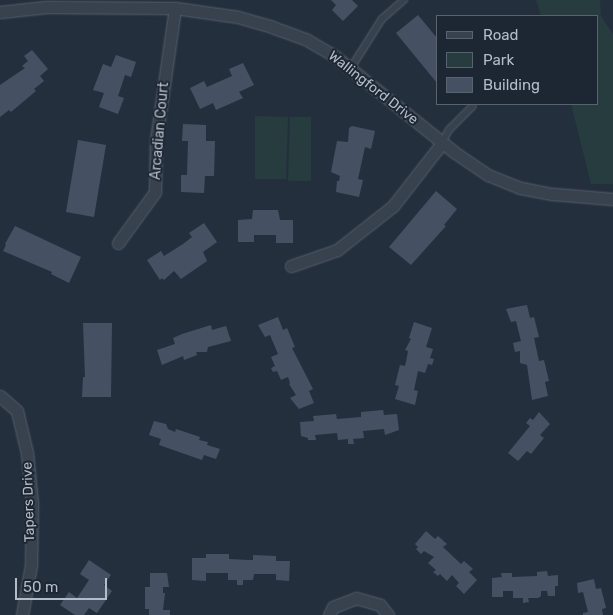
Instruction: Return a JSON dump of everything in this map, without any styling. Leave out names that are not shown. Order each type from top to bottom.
[{"type":"street","name":"Wallingford Drive","points":[[0,12],[47,7],[175,8],[238,17],[272,27],[307,40],[351,68],[442,142],[488,174],[521,188],[553,194],[613,198]]},
{"type":"street","name":"Arcadian Court","points":[[118,243],[155,192],[156,140],[175,8]]},
{"type":"street","points":[[291,266],[337,250],[393,206],[442,142]]},
{"type":"street","name":"Tapers Drive","points":[[0,396],[17,411],[27,453],[32,503],[31,565],[22,615]]},
{"type":"street","points":[[329,615],[333,607],[356,598],[380,605],[388,615]]},
{"type":"lane","points":[[351,68],[382,19],[404,0]]},
{"type":"lane","points":[[442,142],[449,130],[472,107]]},
{"type":"green space","points":[[536,0],[600,0],[601,16],[613,34],[613,184],[591,184],[571,105],[598,105],[598,15],[541,15]]},
{"type":"green space","points":[[255,116],[288,117],[286,179],[255,179]]},
{"type":"green space","points":[[290,117],[311,117],[311,181],[288,181]]},
{"type":"building","points":[[331,0],[352,0],[358,6],[343,21],[332,10],[336,5]]},
{"type":"building","points":[[418,15],[436,37],[436,82],[396,33]]},
{"type":"building","points":[[32,50],[48,69],[40,76],[44,81],[34,89],[36,91],[11,112],[9,110],[0,117],[0,85],[25,68],[22,66],[28,61],[24,56]]},
{"type":"building","points":[[116,55],[136,62],[131,77],[125,75],[118,96],[124,98],[118,114],[99,107],[104,93],[93,90],[103,64],[111,67]]},
{"type":"building","points":[[243,63],[254,85],[239,92],[243,98],[216,110],[213,103],[200,109],[190,88],[204,81],[207,87],[232,76],[229,69]]},
{"type":"building","points":[[183,124],[206,125],[206,141],[215,141],[214,176],[205,176],[204,193],[181,192],[181,175],[187,175],[188,141],[182,141]]},
{"type":"building","points":[[352,126],[375,131],[371,149],[365,147],[358,179],[363,180],[359,197],[336,192],[337,181],[339,181],[340,176],[331,172],[337,141],[348,142],[349,128]]},
{"type":"building","points":[[78,140],[106,145],[94,217],[66,212]]},
{"type":"building","points":[[436,191],[457,209],[444,225],[446,226],[411,265],[389,247]]},
{"type":"building","points":[[253,210],[278,210],[280,220],[293,220],[293,243],[276,243],[276,235],[254,235],[254,242],[238,242],[238,220],[252,219]]},
{"type":"building","points":[[204,223],[217,242],[203,252],[207,261],[181,279],[174,271],[164,280],[162,278],[160,280],[147,260],[161,251],[164,256],[183,244],[192,237],[189,233]]},
{"type":"building","points":[[15,226],[81,257],[69,283],[51,274],[52,272],[3,251]]},
{"type":"building","points":[[527,305],[530,318],[534,317],[539,337],[534,338],[539,361],[544,360],[549,381],[545,382],[548,396],[532,400],[527,365],[520,363],[520,351],[515,352],[513,343],[521,341],[516,321],[511,322],[506,309]]},
{"type":"building","points":[[278,317],[283,330],[287,328],[295,347],[292,348],[313,389],[309,391],[314,403],[299,409],[290,398],[296,395],[289,384],[288,377],[281,380],[277,371],[273,372],[271,368],[275,366],[271,357],[278,354],[270,335],[265,337],[258,325]]},
{"type":"building","points":[[414,322],[432,328],[426,347],[433,349],[430,358],[434,359],[432,365],[428,364],[425,373],[418,371],[414,390],[418,391],[415,405],[395,399],[399,386],[395,385],[400,365],[405,366],[408,351],[405,350],[411,339],[409,338]]},
{"type":"building","points":[[83,323],[112,323],[111,397],[82,397],[83,377],[85,377]]},
{"type":"building","points":[[211,325],[212,330],[226,326],[231,341],[208,347],[207,352],[196,352],[197,355],[184,360],[183,356],[162,365],[157,350],[175,344],[173,338]]},
{"type":"building","points":[[383,410],[384,415],[397,414],[399,430],[385,435],[384,429],[363,431],[364,438],[353,439],[354,444],[348,444],[348,439],[338,440],[337,433],[315,435],[316,440],[308,440],[308,438],[301,436],[300,422],[314,421],[313,416],[336,414],[337,419],[361,417],[361,412]]},
{"type":"building","points":[[539,412],[550,424],[540,435],[544,438],[531,454],[527,451],[518,461],[508,453],[530,426],[526,423],[530,418],[533,420]]},
{"type":"building","points":[[154,421],[166,424],[168,429],[175,432],[176,429],[200,437],[199,440],[208,442],[207,445],[220,449],[216,459],[204,455],[202,460],[159,445],[161,439],[149,435]]},
{"type":"building","points":[[426,531],[435,539],[438,536],[447,544],[443,547],[461,564],[464,561],[473,569],[469,572],[477,580],[464,594],[456,586],[459,583],[452,575],[447,581],[440,574],[438,576],[433,572],[436,570],[428,563],[434,557],[424,551],[421,554],[416,549],[418,547],[415,544]]},
{"type":"building","points":[[206,554],[229,554],[229,559],[248,560],[253,560],[253,555],[276,556],[276,561],[290,561],[289,581],[276,580],[276,574],[254,574],[253,580],[243,580],[243,585],[237,585],[237,580],[228,580],[228,573],[206,573],[206,581],[192,580],[192,558],[206,558]]},
{"type":"building","points":[[89,560],[111,575],[104,585],[112,591],[97,613],[89,608],[84,615],[75,615],[60,605],[69,592],[77,598],[89,580],[80,574]]},
{"type":"building","points":[[547,571],[548,576],[558,575],[558,586],[555,586],[555,596],[548,596],[547,591],[541,591],[541,596],[538,598],[528,598],[529,602],[523,603],[523,598],[513,598],[513,591],[503,591],[503,597],[492,597],[492,578],[502,577],[501,573],[512,573],[512,577],[537,576],[537,572]]},
{"type":"building","points":[[150,573],[167,573],[169,587],[163,587],[163,593],[165,593],[163,610],[170,610],[170,615],[149,615],[149,609],[145,609],[145,587],[150,587]]},
{"type":"building","points":[[594,579],[596,589],[601,588],[606,608],[602,609],[603,615],[583,615],[583,613],[588,612],[583,592],[578,593],[577,583]]}]
